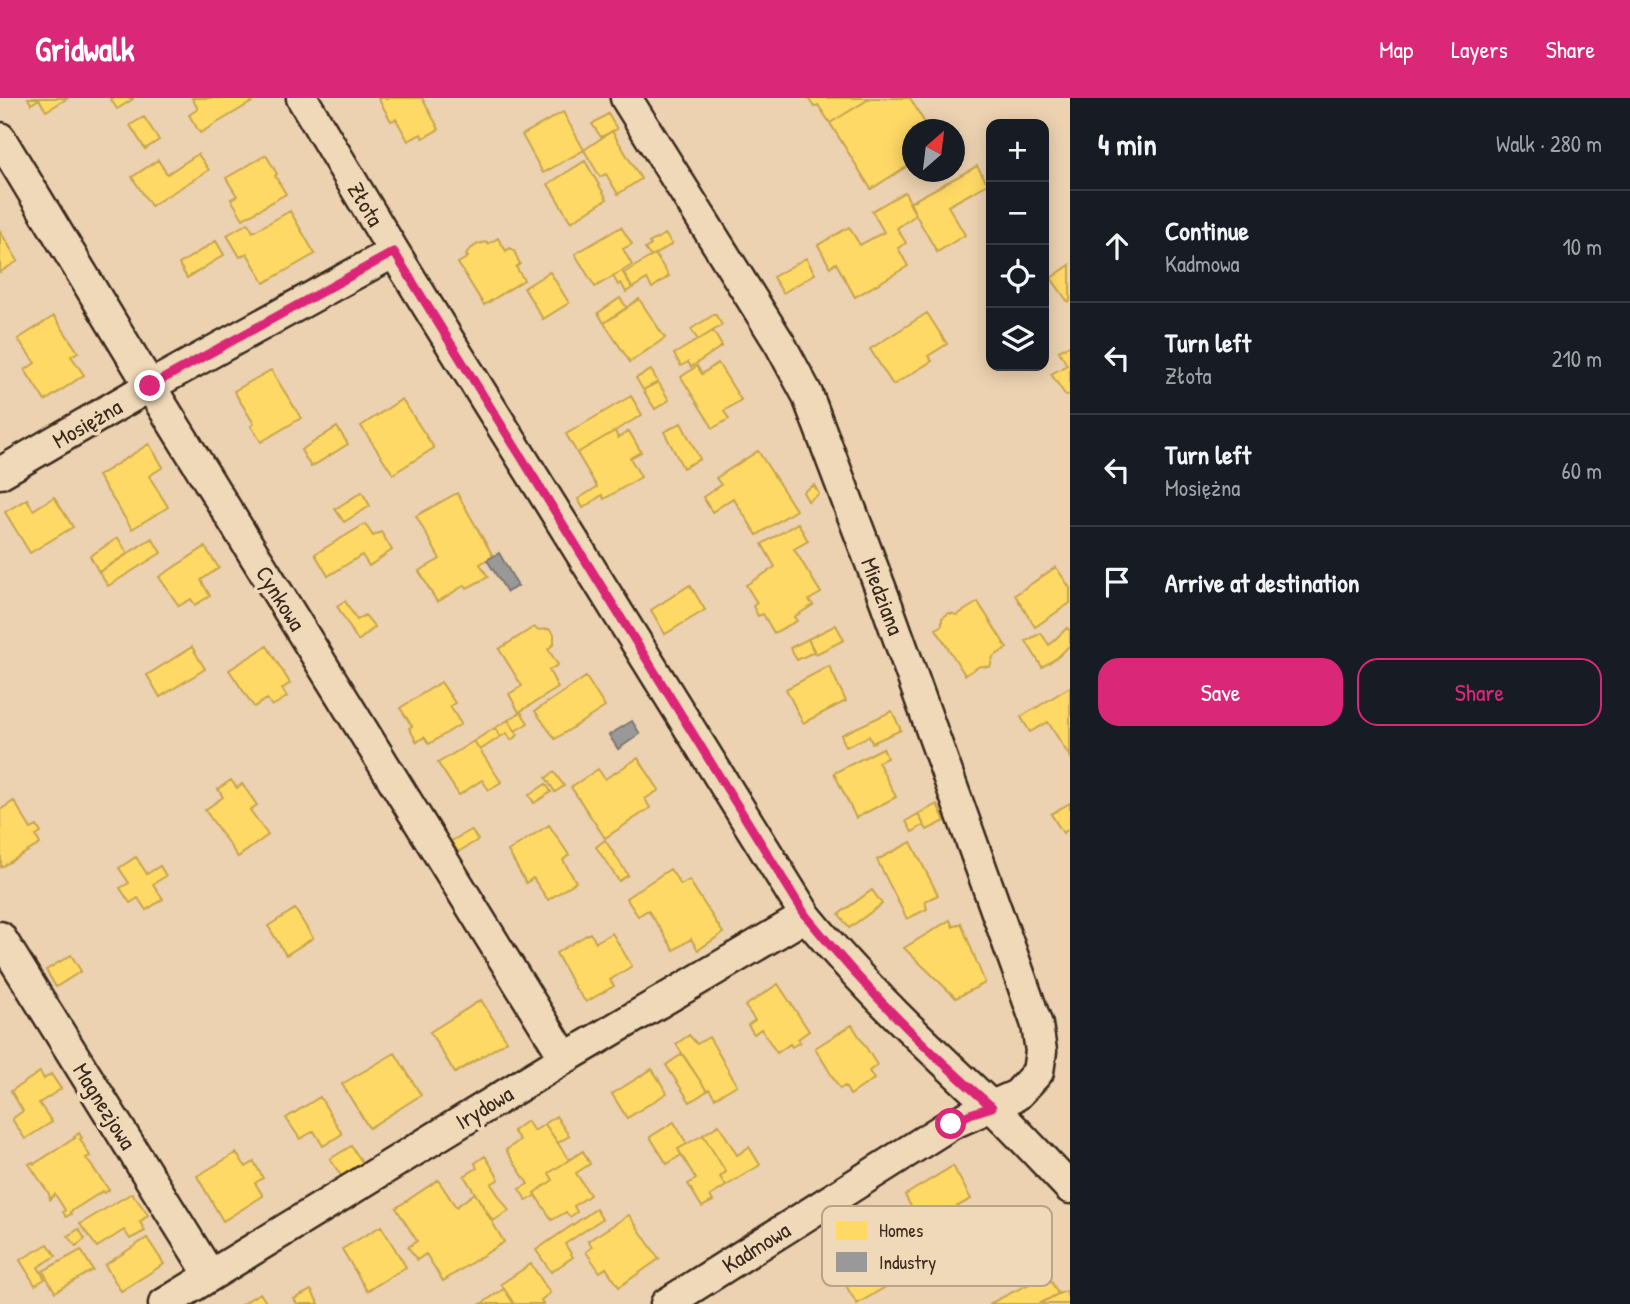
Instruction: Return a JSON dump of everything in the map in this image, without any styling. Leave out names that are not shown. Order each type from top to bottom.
[{"type":"street","name":"Złota","points":[[302,98],[394,252],[806,916],[839,957],[962,1082],[992,1107],[1070,1188]]},
{"type":"street","name":"Miedziana","points":[[626,98],[780,344],[807,394],[886,603],[1037,1025],[1041,1051],[1038,1072],[1017,1095],[992,1107]]},
{"type":"street","name":"Cynkowa","points":[[0,138],[565,1058]]},
{"type":"street","name":"Mosiężna","points":[[0,473],[150,386],[394,252]]},
{"type":"street","name":"Irydowa","points":[[164,1304],[565,1058],[806,916]]},
{"type":"street","name":"Magnezjowa","points":[[0,937],[211,1275]]},
{"type":"street","name":"Kadmowa","points":[[666,1304],[951,1124],[992,1107]]},
{"type":"building: Homes","points":[[28,98],[68,98],[46,111],[39,99],[31,104]]},
{"type":"building: Homes","points":[[110,98],[133,98],[133,99],[117,109]]},
{"type":"building: Homes","points":[[192,98],[249,98],[252,102],[200,133],[189,115],[198,109]]},
{"type":"building: Homes","points":[[378,98],[422,98],[439,129],[423,138],[421,134],[408,141],[396,119],[391,121]]},
{"type":"building: Homes","points":[[808,98],[869,99],[830,123],[818,105],[814,107]]},
{"type":"building: Homes","points":[[871,98],[910,98],[922,119],[902,119],[902,169],[871,189],[830,123]]},
{"type":"building: Homes","points":[[563,112],[584,150],[543,173],[522,135]]},
{"type":"building: Homes","points":[[608,114],[617,129],[601,137],[592,124]]},
{"type":"building: Homes","points":[[144,117],[159,140],[145,149],[130,125]]},
{"type":"building: Homes","points":[[612,131],[641,179],[618,194],[606,174],[600,177],[584,150]]},
{"type":"building: Homes","points":[[198,154],[209,170],[151,206],[132,177],[158,160],[167,174]]},
{"type":"building: Homes","points":[[266,155],[286,194],[243,219],[231,199],[237,196],[226,178]]},
{"type":"building: Homes","points":[[585,161],[607,199],[571,222],[548,184]]},
{"type":"building: Homes","points":[[977,166],[986,185],[948,206],[965,235],[937,252],[909,203],[948,182],[965,182],[965,173]]},
{"type":"building: Homes","points":[[905,192],[916,215],[897,228],[906,243],[898,248],[908,266],[855,297],[836,263],[830,267],[818,245],[849,227],[860,245],[884,232],[872,211]]},
{"type":"building: Homes","points":[[290,211],[315,254],[264,283],[247,253],[240,257],[227,235],[248,223],[253,232]]},
{"type":"building: Homes","points":[[621,227],[632,244],[623,249],[632,265],[595,287],[575,254]]},
{"type":"building: Homes","points":[[0,231],[18,261],[0,272]]},
{"type":"building: Homes","points":[[665,234],[672,244],[651,257],[645,249],[651,245],[649,243]]},
{"type":"building: Homes","points":[[498,238],[506,251],[510,248],[514,251],[520,264],[516,267],[524,280],[484,305],[458,263],[468,257],[466,255],[469,250],[478,244],[488,244]]},
{"type":"building: Homes","points":[[216,241],[224,255],[187,278],[179,264]]},
{"type":"building: Homes","points":[[655,254],[669,276],[652,288],[647,279],[632,288],[624,273]]},
{"type":"building: Homes","points":[[806,258],[815,274],[783,293],[773,277]]},
{"type":"building: Homes","points":[[1070,265],[1070,301],[1068,302],[1051,278]]},
{"type":"building: Homes","points":[[622,271],[632,288],[626,292],[613,276]]},
{"type":"building: Homes","points":[[550,272],[569,303],[543,319],[524,288]]},
{"type":"building: Homes","points":[[620,298],[627,308],[604,323],[598,313]]},
{"type":"building: Homes","points":[[639,299],[665,338],[630,362],[604,323]]},
{"type":"building: Homes","points":[[927,313],[947,344],[928,356],[932,361],[893,385],[870,349]]},
{"type":"building: Homes","points":[[715,314],[722,325],[698,340],[691,329]]},
{"type":"building: Homes","points":[[54,316],[78,352],[71,356],[84,375],[45,401],[25,370],[35,363],[18,339]]},
{"type":"building: Homes","points":[[713,331],[722,346],[691,367],[688,362],[681,366],[674,354]]},
{"type":"building: Homes","points":[[1070,345],[1070,394],[1066,396],[1051,374],[1067,365],[1059,351]]},
{"type":"building: Homes","points":[[718,363],[741,400],[724,411],[729,419],[713,428],[681,377],[697,366],[702,374]]},
{"type":"building: Homes","points":[[271,370],[301,418],[261,442],[251,426],[254,424],[234,391]]},
{"type":"building: Homes","points":[[651,370],[658,382],[643,390],[636,378]]},
{"type":"building: Homes","points":[[658,382],[669,400],[655,409],[643,390]]},
{"type":"building: Homes","points":[[631,396],[642,415],[577,453],[566,434]]},
{"type":"building: Homes","points":[[402,399],[434,448],[393,474],[361,426]]},
{"type":"building: Homes","points":[[681,423],[700,459],[683,468],[664,432]]},
{"type":"building: Homes","points":[[337,427],[348,444],[311,467],[301,450]]},
{"type":"building: Homes","points":[[615,431],[618,438],[629,431],[641,452],[630,458],[641,477],[604,499],[602,495],[583,508],[578,499],[597,487],[577,453]]},
{"type":"building: Homes","points":[[149,444],[163,467],[149,476],[168,507],[132,529],[98,476]]},
{"type":"building: Homes","points":[[758,451],[796,510],[757,535],[733,498],[712,512],[703,497],[721,485],[716,478]]},
{"type":"building: Homes","points":[[814,485],[819,494],[808,501],[803,492]]},
{"type":"building: Homes","points":[[362,492],[370,506],[344,522],[335,509]]},
{"type":"building: Homes","points":[[457,493],[493,556],[480,564],[488,577],[467,588],[465,585],[437,602],[419,571],[440,559],[416,516]]},
{"type":"building: Homes","points":[[54,497],[73,527],[30,553],[5,512],[27,499],[33,510]]},
{"type":"building: Homes","points":[[798,523],[808,541],[794,549],[821,593],[809,600],[813,605],[794,617],[797,621],[774,633],[763,614],[758,616],[753,606],[757,603],[746,585],[775,567],[762,544]]},
{"type":"building: Homes","points":[[365,524],[373,536],[381,532],[392,550],[369,566],[362,555],[328,576],[315,554]]},
{"type":"building: Homes","points":[[118,538],[128,554],[99,572],[90,556]]},
{"type":"building: Homes","points":[[152,538],[161,553],[108,586],[99,572]]},
{"type":"building: Homes","points":[[205,547],[219,568],[201,580],[210,596],[195,605],[191,599],[179,606],[159,577]]},
{"type":"building: Homes","points":[[1056,567],[1070,588],[1070,603],[1035,627],[1015,595]]},
{"type":"building: Homes","points":[[690,585],[705,610],[665,634],[651,610]]},
{"type":"building: Homes","points":[[345,601],[357,620],[365,615],[375,627],[358,641],[337,606]]},
{"type":"building: Homes","points":[[978,602],[1007,648],[993,657],[990,667],[980,666],[965,675],[936,629],[942,625],[942,618],[949,613],[957,615]]},
{"type":"building: Homes","points":[[836,625],[844,640],[816,654],[808,639]]},
{"type":"building: Homes","points":[[534,627],[537,630],[549,629],[554,634],[554,644],[548,649],[558,665],[549,670],[558,688],[519,712],[509,694],[522,686],[499,649]]},
{"type":"building: Homes","points":[[1067,628],[1070,631],[1070,645],[1042,667],[1026,641],[1041,633],[1049,645]]},
{"type":"building: Homes","points":[[808,639],[814,652],[797,660],[790,648]]},
{"type":"building: Homes","points":[[267,646],[290,683],[282,689],[287,697],[272,706],[267,699],[254,707],[229,670]]},
{"type":"building: Homes","points":[[192,647],[205,669],[160,697],[147,675]]},
{"type":"building: Homes","points":[[829,666],[846,701],[803,723],[786,689]]},
{"type":"building: Homes","points":[[586,677],[605,707],[555,739],[535,711]]},
{"type":"building: Homes","points":[[441,682],[455,703],[450,706],[461,724],[429,744],[424,737],[417,742],[409,728],[412,726],[400,708]]},
{"type":"building: Homes","points":[[1070,687],[1070,757],[1048,722],[1030,732],[1021,717]]},
{"type":"building: Homes","points":[[892,711],[901,730],[872,743],[869,736],[846,747],[841,735]]},
{"type":"building: Homes","points":[[521,712],[528,723],[515,731],[508,720]]},
{"type":"building: Homes","points":[[508,720],[518,735],[511,740],[507,733],[500,737],[495,728]]},
{"type":"building: Homes","points":[[495,728],[500,737],[480,750],[474,741]]},
{"type":"building: Homes","points":[[474,741],[501,782],[489,790],[482,780],[459,795],[438,763]]},
{"type":"building: Homes","points":[[883,748],[887,758],[878,762],[896,797],[856,818],[834,773]]},
{"type":"building: Homes","points":[[638,758],[659,790],[645,799],[650,808],[605,838],[571,787],[598,769],[605,779]]},
{"type":"building: Homes","points":[[554,772],[564,786],[555,792],[546,778]]},
{"type":"building: Homes","points":[[231,780],[237,788],[242,784],[257,805],[250,810],[268,835],[238,857],[205,810],[223,797],[218,789]]},
{"type":"building: Homes","points":[[546,784],[551,792],[534,803],[529,795]]},
{"type":"building: Homes","points":[[14,801],[31,829],[37,826],[41,833],[36,836],[40,844],[1,867],[0,810]]},
{"type":"building: Homes","points":[[1070,803],[1070,831],[1069,829],[1063,833],[1051,814]]},
{"type":"building: Homes","points":[[937,804],[945,821],[927,830],[918,814]]},
{"type":"building: Homes","points":[[918,814],[924,825],[912,832],[906,821]]},
{"type":"building: Homes","points":[[549,825],[569,855],[563,860],[576,882],[548,900],[533,878],[526,883],[508,851]]},
{"type":"building: Homes","points":[[471,830],[478,840],[458,852],[451,841]]},
{"type":"building: Homes","points":[[605,840],[628,875],[619,881],[596,847]]},
{"type":"building: Homes","points":[[911,842],[938,895],[925,901],[927,909],[907,919],[877,860]]},
{"type":"building: Homes","points":[[136,857],[147,874],[160,866],[166,876],[153,884],[163,899],[146,910],[138,898],[130,903],[120,888],[129,883],[119,868]]},
{"type":"building: Homes","points":[[670,869],[681,885],[689,880],[723,933],[698,950],[691,939],[674,950],[648,910],[638,916],[626,898]]},
{"type":"building: Homes","points":[[872,890],[882,904],[849,928],[839,914]]},
{"type":"building: Homes","points":[[295,909],[313,938],[286,955],[268,926]]},
{"type":"building: Homes","points":[[950,920],[953,927],[961,923],[985,983],[956,998],[904,948]]},
{"type":"building: Homes","points":[[590,933],[596,942],[612,933],[632,966],[610,980],[614,986],[586,1002],[556,953]]},
{"type":"building: Homes","points":[[71,955],[81,971],[56,987],[46,970]]},
{"type":"building: Homes","points":[[778,984],[809,1031],[798,1039],[800,1042],[792,1047],[790,1044],[777,1053],[761,1029],[754,1034],[748,1025],[755,1020],[745,1006]]},
{"type":"building: Homes","points":[[481,1000],[507,1041],[455,1073],[430,1032]]},
{"type":"building: Homes","points":[[852,1025],[877,1065],[869,1071],[874,1079],[850,1095],[845,1086],[840,1089],[815,1048]]},
{"type":"building: Homes","points":[[689,1035],[697,1044],[709,1037],[737,1085],[715,1098],[709,1089],[707,1091],[676,1044]]},
{"type":"building: Homes","points":[[395,1053],[421,1095],[369,1128],[342,1084]]},
{"type":"building: Homes","points":[[682,1054],[707,1091],[690,1102],[666,1065]]},
{"type":"building: Homes","points":[[652,1069],[667,1093],[627,1118],[612,1094]]},
{"type":"building: Homes","points":[[40,1072],[44,1079],[51,1074],[61,1089],[39,1103],[52,1122],[25,1139],[12,1119],[23,1111],[11,1091]]},
{"type":"building: Homes","points":[[320,1097],[342,1134],[323,1146],[314,1131],[300,1139],[286,1118]]},
{"type":"building: Homes","points":[[556,1116],[569,1136],[558,1143],[545,1124]]},
{"type":"building: Homes","points":[[527,1121],[534,1131],[545,1124],[569,1160],[549,1173],[553,1180],[527,1201],[519,1189],[528,1184],[506,1150],[520,1140],[513,1131]]},
{"type":"building: Homes","points":[[674,1122],[687,1144],[678,1149],[681,1155],[667,1164],[650,1137]]},
{"type":"building: Homes","points":[[719,1125],[737,1155],[749,1147],[760,1165],[726,1186],[720,1177],[726,1172],[703,1135]]},
{"type":"building: Homes","points":[[79,1133],[90,1156],[86,1158],[109,1190],[104,1193],[103,1191],[66,1217],[63,1212],[65,1210],[55,1194],[50,1199],[29,1164],[34,1164]]},
{"type":"building: Homes","points":[[703,1135],[726,1172],[720,1177],[726,1186],[710,1196],[713,1201],[702,1207],[688,1184],[696,1179],[678,1149]]},
{"type":"building: Homes","points":[[351,1146],[363,1163],[342,1177],[330,1159]]},
{"type":"building: Homes","points":[[583,1151],[590,1164],[576,1173],[590,1195],[574,1206],[577,1212],[570,1217],[566,1212],[552,1220],[534,1193],[553,1180],[549,1173]]},
{"type":"building: Homes","points":[[236,1153],[246,1167],[254,1162],[263,1178],[255,1183],[263,1196],[223,1221],[197,1176]]},
{"type":"building: Homes","points":[[485,1156],[499,1179],[491,1184],[509,1211],[493,1221],[464,1176],[477,1168],[475,1163]]},
{"type":"building: Homes","points":[[953,1166],[971,1199],[958,1206],[911,1206],[905,1195]]},
{"type":"building: Homes","points":[[438,1180],[456,1207],[475,1193],[504,1242],[443,1281],[426,1254],[417,1260],[408,1247],[417,1241],[396,1208]]},
{"type":"building: Homes","points":[[132,1193],[148,1215],[140,1222],[145,1231],[130,1239],[124,1230],[97,1247],[80,1224]]},
{"type":"building: Homes","points":[[596,1209],[602,1219],[565,1244],[573,1257],[551,1272],[536,1250]]},
{"type":"building: Homes","points":[[629,1215],[659,1259],[619,1287],[606,1268],[600,1272],[586,1252],[592,1247],[588,1241]]},
{"type":"building: Homes","points":[[381,1226],[406,1267],[367,1291],[342,1249]]},
{"type":"building: Homes","points":[[79,1229],[85,1239],[76,1246],[68,1236]]},
{"type":"building: Homes","points":[[147,1238],[164,1264],[121,1291],[105,1265]]},
{"type":"building: Homes","points":[[48,1244],[56,1256],[38,1267],[45,1279],[35,1285],[20,1260]]},
{"type":"building: Homes","points":[[81,1250],[93,1270],[55,1292],[43,1271]]},
{"type":"building: Homes","points":[[531,1264],[550,1293],[541,1300],[543,1304],[514,1304],[501,1284]]},
{"type":"building: Homes","points":[[1052,1283],[1058,1294],[1039,1304],[989,1304],[1025,1286],[1052,1286]]},
{"type":"building: Homes","points":[[846,1286],[887,1286],[857,1304]]},
{"type":"building: Homes","points":[[504,1289],[514,1304],[481,1304]]},
{"type":"building: Homes","points":[[311,1290],[319,1304],[297,1304],[294,1299]]},
{"type":"building: Homes","points":[[1066,1291],[1070,1304],[1039,1304],[1058,1294]]},
{"type":"building: Homes","points":[[260,1293],[267,1304],[242,1304]]},
{"type":"building: Industry","points":[[499,553],[518,586],[507,592],[487,560]]},
{"type":"building: Industry","points":[[632,721],[640,734],[618,749],[609,735]]},
{"type":"route","points":[[150,386],[394,252],[806,916],[839,957],[962,1082],[992,1107],[951,1124]]}]
